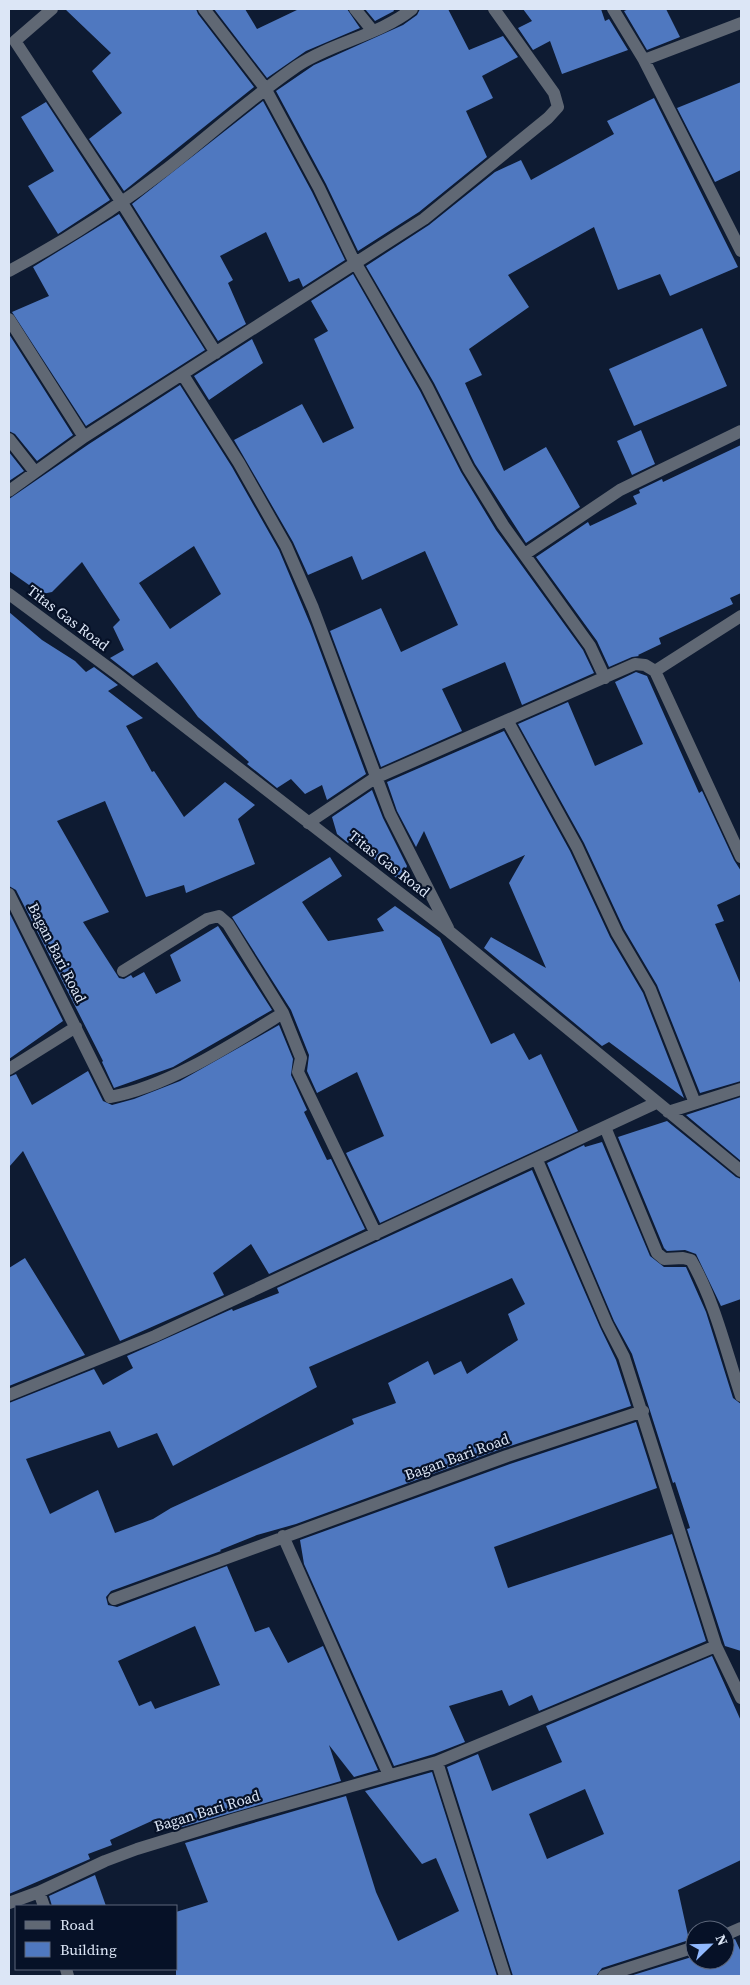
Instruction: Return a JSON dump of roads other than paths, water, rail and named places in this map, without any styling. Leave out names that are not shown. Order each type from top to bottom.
[{"type":"street","points":[[52,9],[12,37],[122,203],[216,353]]},
{"type":"street","points":[[204,9],[265,88],[319,188],[356,264],[427,388],[468,468],[503,525],[590,646],[605,678]]},
{"type":"street","points":[[356,9],[372,30]]},
{"type":"street","points":[[9,271],[97,220],[122,203],[265,88],[306,60],[372,30],[412,9]]},
{"type":"street","points":[[9,491],[84,437],[424,219],[506,153],[558,107],[554,93],[494,9]]},
{"type":"street","points":[[612,9],[644,60],[741,251]]},
{"type":"street","points":[[644,60],[741,23]]},
{"type":"street","points":[[9,319],[84,437]]},
{"type":"street","points":[[183,375],[239,463],[286,546],[313,608],[390,814],[450,932]]},
{"type":"street","points":[[525,554],[620,490],[741,430]]},
{"type":"street","points":[[9,439],[35,472]]},
{"type":"street","name":"Titas Gas Road","points":[[9,594],[117,674],[450,932],[741,1171]]},
{"type":"street","points":[[655,671],[741,616]]},
{"type":"street","points":[[308,823],[376,778],[635,664],[645,665],[655,671],[741,857]]},
{"type":"street","points":[[507,720],[577,847],[617,933],[650,989],[695,1104]]},
{"type":"street","name":"Bagan Bari Road","points":[[9,896],[76,1027],[99,1079],[110,1097],[132,1093],[220,1052],[284,1013]]},
{"type":"street","points":[[123,971],[207,919],[219,916],[228,924],[284,1013],[301,1058],[298,1072],[376,1234]]},
{"type":"street","name":"Bagan Bari Road","points":[[9,1069],[76,1027]]},
{"type":"street","points":[[668,1112],[741,1089]]},
{"type":"street","points":[[9,1395],[155,1336],[536,1160],[656,1102]]},
{"type":"street","points":[[605,1127],[657,1253],[664,1260],[683,1258],[692,1260],[712,1306],[741,1396]]},
{"type":"street","points":[[536,1160],[607,1324],[624,1358],[643,1411],[716,1646],[737,1677],[741,1698]]},
{"type":"street","name":"Bagan Bari Road","points":[[114,1599],[507,1456],[643,1411]]},
{"type":"street","points":[[283,1536],[389,1775]]},
{"type":"street","name":"Bagan Bari Road","points":[[9,1903],[39,1892],[105,1861],[137,1849],[437,1762],[716,1646]]},
{"type":"street","points":[[437,1762],[505,1976]]},
{"type":"street","points":[[39,1892],[44,1905]]},
{"type":"street","points":[[604,1976],[685,1950]]}]
